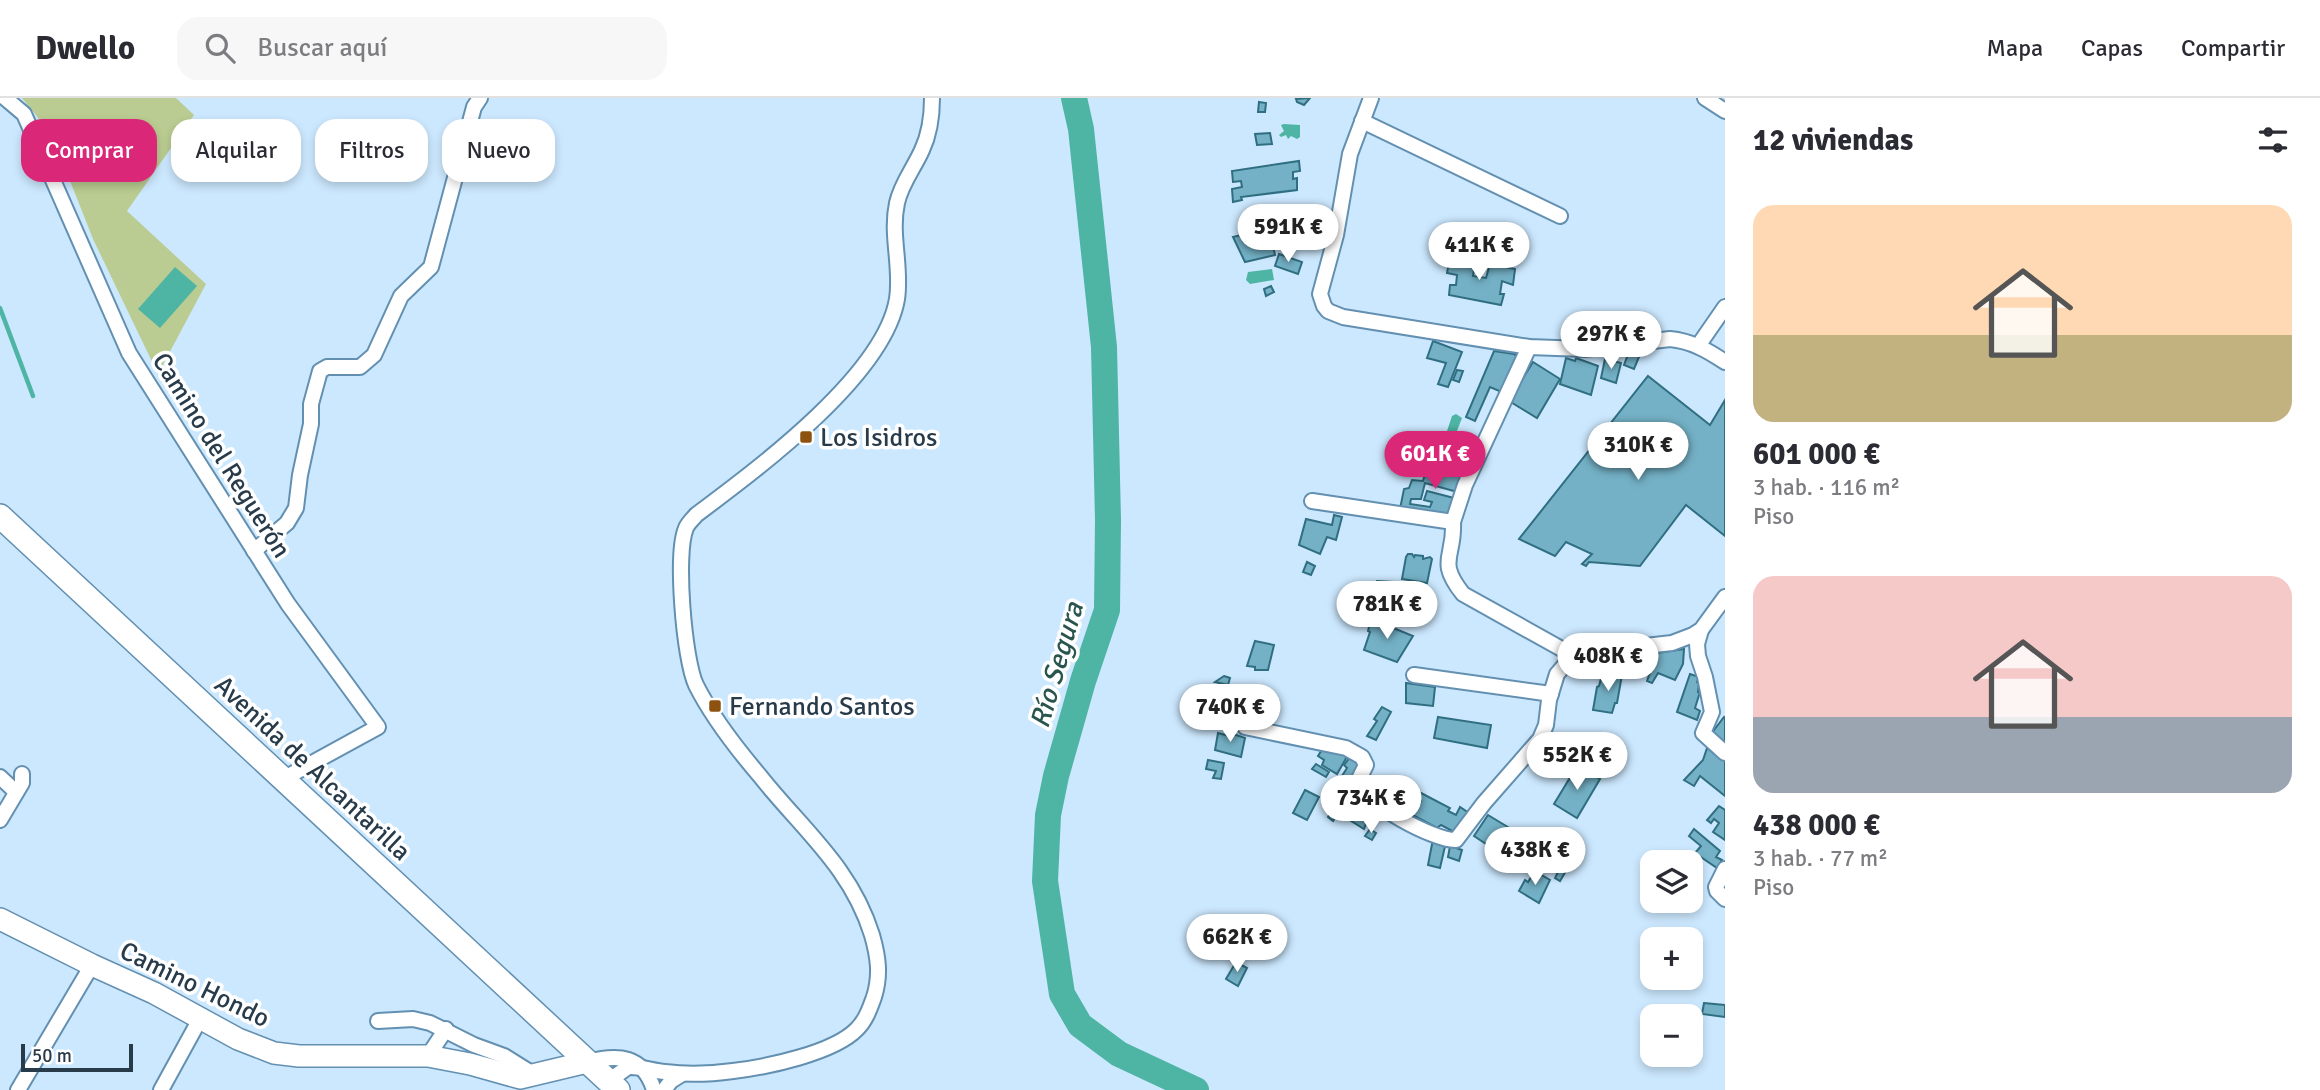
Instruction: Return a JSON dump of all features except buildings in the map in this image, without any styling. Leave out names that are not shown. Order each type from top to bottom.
[{"type":"main road","name":"Avenida de Alcantarilla","points":[[0,516],[616,1088]]},
{"type":"main road","name":"Camino Hondo","points":[[0,919],[154,993],[253,1046],[274,1053],[299,1056],[428,1056],[520,1078],[587,1062]]},
{"type":"main road","points":[[539,1075],[550,1064],[554,1055],[555,1042],[550,1027]]},
{"type":"street","name":"Camino del Reguerón","points":[[5,98],[24,114],[129,353],[288,604],[377,727],[283,779]]},
{"type":"street","points":[[254,551],[286,523],[296,508],[311,424],[311,404],[320,371],[327,367],[360,367],[374,355],[401,296],[431,267],[474,107],[480,98]]},
{"type":"street","points":[[616,1088],[617,1075],[633,1067],[682,1074],[723,1072],[772,1065],[830,1047],[848,1038],[859,1028],[868,1013],[878,984],[877,952],[867,918],[845,876],[816,839],[759,776],[711,710],[695,682],[686,632],[681,576],[682,549],[686,528],[696,515],[805,428],[851,380],[880,339],[891,319],[897,298],[893,222],[897,200],[922,151],[931,125],[932,98]]},
{"type":"street","points":[[1371,98],[1350,154],[1336,234],[1320,294],[1328,311],[1343,317],[1529,347],[1584,349],[1670,339],[1699,346],[1725,362]]},
{"type":"street","points":[[1705,98],[1725,111]]},
{"type":"street","points":[[1362,121],[1560,216]]},
{"type":"street","points":[[1699,346],[1725,307]]},
{"type":"street","points":[[1529,347],[1465,485],[1453,522],[1447,568],[1454,583],[1464,594],[1576,657]]},
{"type":"street","points":[[1312,501],[1453,522]]},
{"type":"street","points":[[1245,727],[1326,743],[1356,752],[1366,765],[1358,781],[1365,794],[1411,824],[1453,841],[1459,838],[1484,803],[1540,739],[1546,725],[1557,674],[1569,660],[1584,653],[1672,643],[1693,635],[1700,630],[1725,597]]},
{"type":"street","points":[[1700,630],[1698,656],[1706,677],[1712,712],[1703,733],[1725,753]]},
{"type":"street","points":[[1414,675],[1551,694]]},
{"type":"street","points":[[0,820],[22,783],[22,774]]},
{"type":"street","points":[[0,777],[16,792]]},
{"type":"street","points":[[1725,869],[1716,887],[1725,899]]},
{"type":"street","points":[[18,1090],[92,965]]},
{"type":"street","points":[[161,1090],[200,1019]]},
{"type":"street","points":[[378,1021],[413,1019],[446,1029],[539,1075]]},
{"type":"street","points":[[428,1056],[446,1029]]},
{"type":"street","points":[[587,1062],[615,1056],[628,1059],[641,1068],[654,1090]]},
{"type":"street","points":[[664,1090],[682,1074]]},
{"type":"shaded area","points":[[22,98],[176,98],[194,115],[191,119],[171,119],[171,148],[157,168],[157,119],[39,119]]},
{"type":"shaded area","points":[[1281,125],[1300,125],[1300,137],[1281,137],[1279,135],[1284,131]]},
{"type":"shaded area","points":[[71,182],[147,182],[127,211],[206,284],[158,374],[93,239]]},
{"type":"shaded area","points":[[175,267],[197,286],[160,328],[138,309]]},
{"type":"shaded area","points":[[1272,269],[1274,280],[1250,284],[1246,280],[1248,272]]},
{"type":"shaded area","points":[[1456,414],[1462,418],[1455,436],[1447,431],[1452,416]]},
{"type":"shaded area","points":[[1236,685],[1247,688],[1242,705],[1231,701]]},
{"type":"waterway","name":"Río Segura","points":[[1074,98],[1081,129],[1104,347],[1107,610],[1056,776],[1048,815],[1045,881],[1062,994],[1080,1025],[1119,1054],[1196,1090]]},
{"type":"waterway","points":[[0,308],[33,396]]},
{"type":"place","name":"Los Isidros","points":[[806,437]]},
{"type":"place","name":"Fernando Santos","points":[[715,706]]}]
